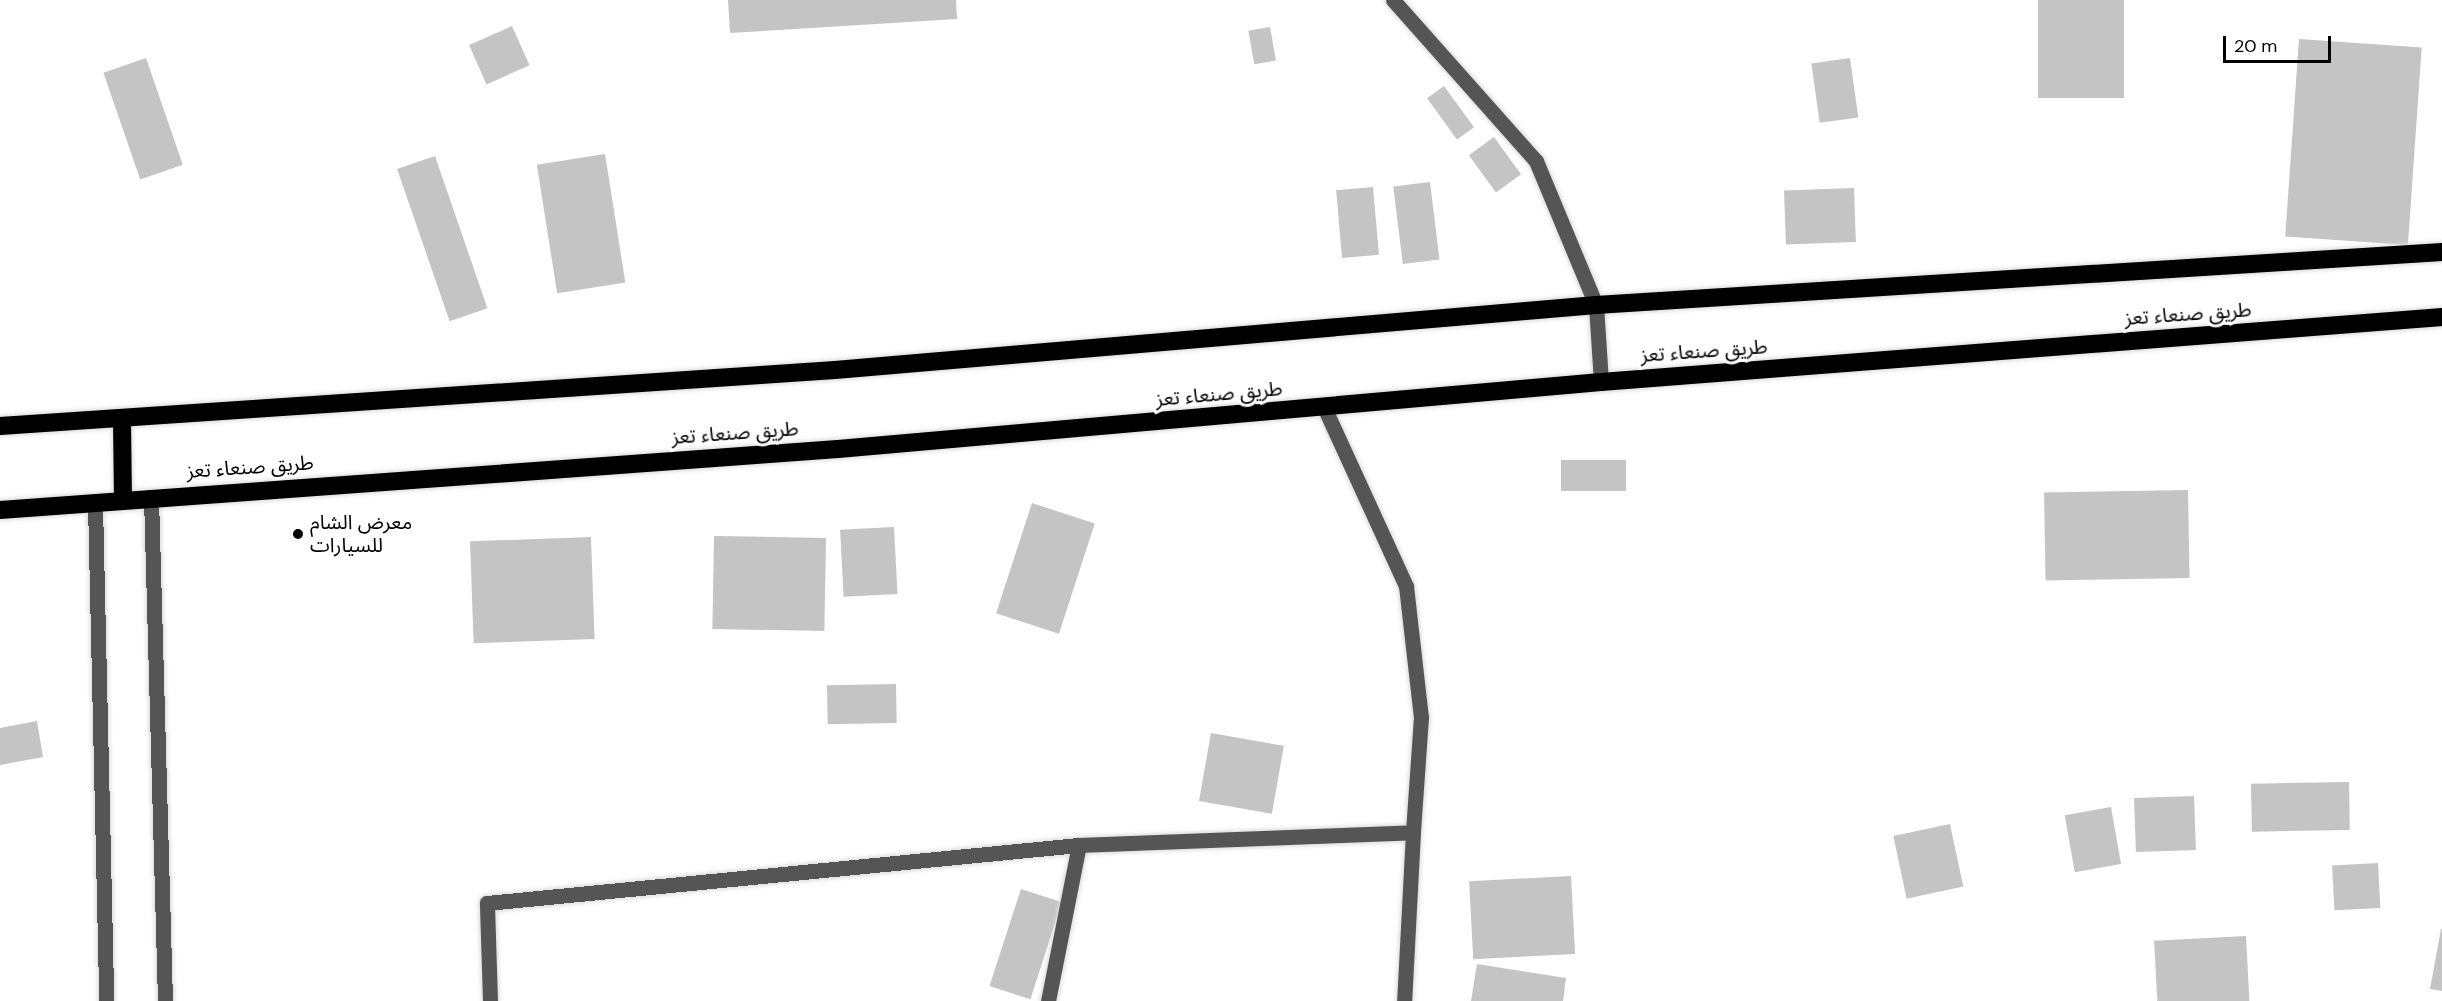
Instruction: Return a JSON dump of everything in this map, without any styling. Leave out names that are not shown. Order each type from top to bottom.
[{"type":"highway","points":[[0,426],[122,420],[847,369],[1596,305],[2442,252]]},
{"type":"highway","name":"طريق صنعاء تعز","points":[[0,510],[2442,317]]},
{"type":"highway","points":[[122,420],[123,500]]},
{"type":"street","points":[[1393,0],[1536,161],[1596,305],[1601,382]]},
{"type":"street","points":[[1324,407],[1406,586],[1422,717],[1404,1001]]},
{"type":"street","points":[[151,497],[165,1001]]},
{"type":"street","points":[[95,503],[106,1001]]},
{"type":"street","points":[[490,1001],[487,903],[1079,845],[1413,832]]},
{"type":"street","points":[[1048,1001],[1079,845]]},
{"type":"building","points":[[728,0],[956,0],[957,19],[730,33]]},
{"type":"building","points":[[2038,0],[2124,0],[2124,98],[2038,98]]},
{"type":"building","points":[[512,26],[529,65],[487,84],[469,45]]},
{"type":"building","points":[[1270,27],[1276,60],[1254,64],[1248,31]]},
{"type":"building","points":[[2299,39],[2422,48],[2408,245],[2285,237]]},
{"type":"building","points":[[146,58],[183,165],[140,179],[103,73]]},
{"type":"building","points":[[1850,58],[1858,117],[1820,123],[1811,63]]},
{"type":"building","points":[[1444,86],[1474,127],[1457,140],[1427,98]]},
{"type":"building","points":[[1494,137],[1521,174],[1496,192],[1469,155]]},
{"type":"building","points":[[605,154],[625,282],[557,293],[537,165]]},
{"type":"building","points":[[435,156],[487,308],[450,321],[397,169]]},
{"type":"building","points":[[1430,182],[1440,259],[1403,264],[1393,187]]},
{"type":"building","points":[[1373,187],[1379,255],[1342,258],[1336,190]]},
{"type":"building","points":[[1854,188],[1856,242],[1786,244],[1784,190]]},
{"type":"building","points":[[1561,460],[1626,460],[1626,491],[1561,491]]},
{"type":"building","points":[[2188,490],[2190,578],[2046,580],[2044,493]]},
{"type":"building","points":[[1032,503],[1095,523],[1059,634],[996,613]]},
{"type":"building","points":[[894,527],[898,594],[844,597],[840,530]]},
{"type":"building","points":[[714,536],[826,538],[824,631],[712,629]]},
{"type":"building","points":[[591,537],[595,639],[474,643],[470,541]]},
{"type":"building","points":[[896,684],[897,723],[828,724],[827,685]]},
{"type":"building","points":[[37,721],[43,757],[0,765],[0,728]]},
{"type":"building","points":[[1211,733],[1284,746],[1272,814],[1199,801]]},
{"type":"building","points":[[2349,782],[2350,830],[2252,832],[2251,784]]},
{"type":"building","points":[[2194,796],[2196,850],[2136,852],[2134,798]]},
{"type":"building","points":[[2111,807],[2121,864],[2075,872],[2065,815]]},
{"type":"building","points":[[1950,824],[1963,887],[1907,899],[1893,836]]},
{"type":"building","points":[[2378,863],[2380,908],[2334,910],[2332,865]]},
{"type":"building","points":[[1571,876],[1575,954],[1473,959],[1469,881]]},
{"type":"building","points":[[1021,889],[1062,902],[1030,999],[989,986]]},
{"type":"building","points":[[2442,929],[2442,991],[2430,989]]},
{"type":"building","points":[[2246,936],[2249,1001],[2157,1001],[2154,941]]},
{"type":"building","points":[[1477,964],[1566,978],[1563,1001],[1471,1001]]},
{"type":"place","name":"معرض الشام للسيارات","points":[[298,534]]}]
